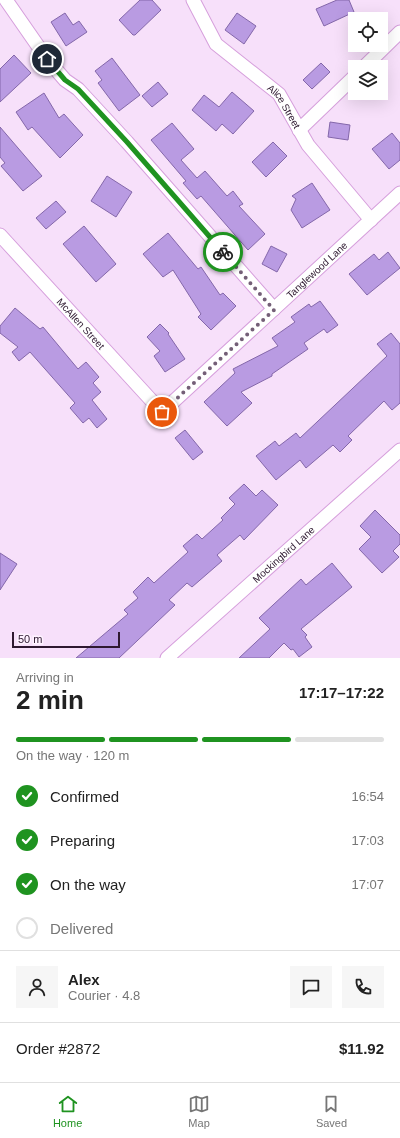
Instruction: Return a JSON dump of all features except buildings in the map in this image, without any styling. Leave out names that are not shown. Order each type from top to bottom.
[{"type":"street","points":[[6,0],[65,80],[78,89],[127,142],[274,310]]},
{"type":"street","name":"Alice Street","points":[[193,0],[216,44],[279,94],[308,145],[371,220]]},
{"type":"street","points":[[371,60],[400,32]]},
{"type":"street","points":[[299,130],[348,83]]},
{"type":"street","name":"Tanglewood Lane","points":[[162,412],[400,193]]},
{"type":"street","name":"McAllen Street","points":[[0,235],[162,412]]},
{"type":"street","name":"Mockingbird Lane","points":[[167,658],[400,450]]},
{"type":"way so far","points":[[162,412],[274,310],[223,252]]},
{"type":"route","points":[[47,59],[65,80],[78,89],[127,142],[223,252]]}]
